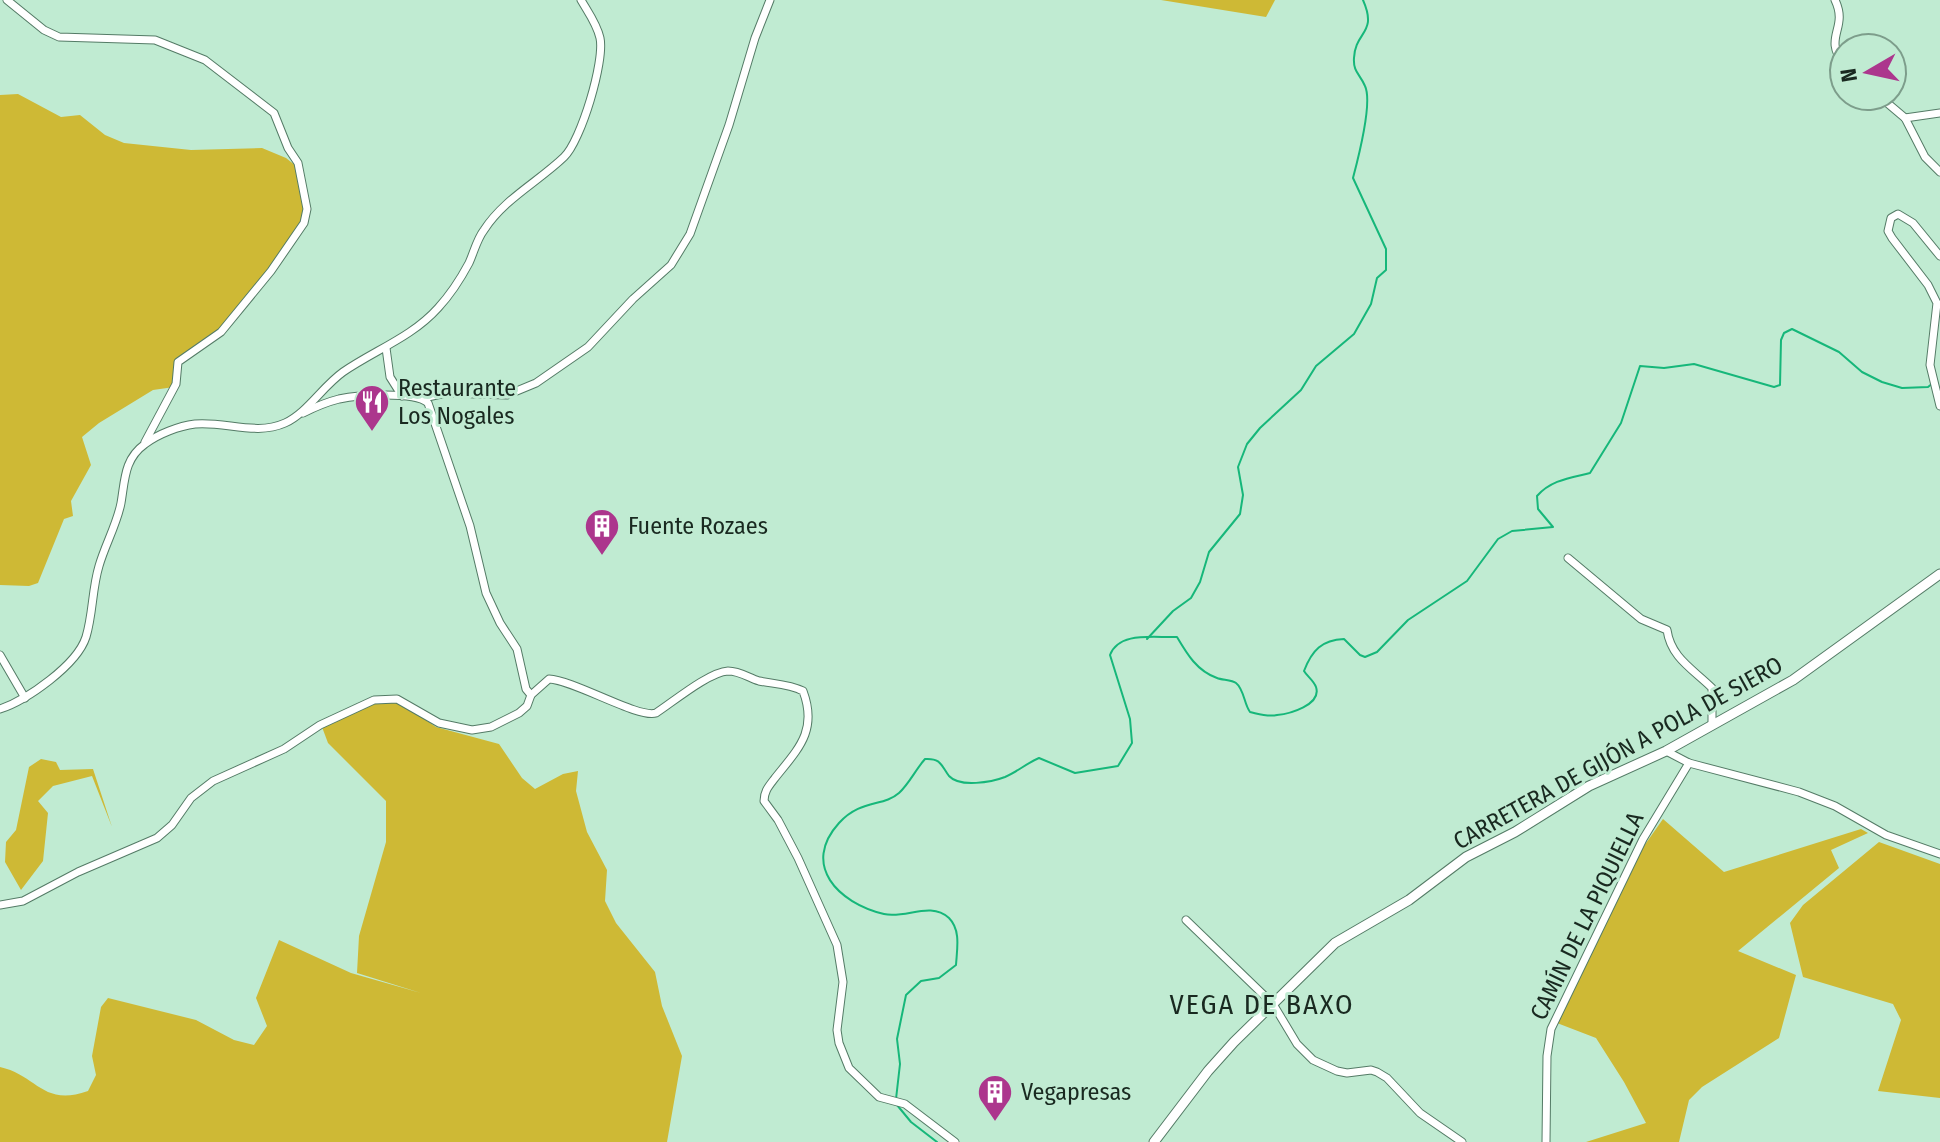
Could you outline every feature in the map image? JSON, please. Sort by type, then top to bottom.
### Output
[{"type":"street","points":[[0,709],[25,698],[75,655],[85,641],[93,587],[103,549],[120,507],[126,467],[144,444],[176,384],[178,362],[221,332],[271,271],[304,223],[307,209],[301,170],[274,113],[205,60],[155,40],[59,37],[44,30],[7,0]]},
{"type":"street","points":[[301,414],[315,396],[344,372],[424,322],[439,307],[468,264],[483,230],[527,185],[567,155],[577,136],[600,66],[601,40],[581,0]]},
{"type":"street","points":[[144,444],[196,424],[268,428],[344,398],[423,398],[446,393],[507,395],[536,383],[588,347],[633,299],[671,265],[690,234],[770,0]]},
{"type":"street","points":[[1835,0],[1840,15],[1837,32]]},
{"type":"street","points":[[1898,112],[1905,118],[1925,157],[1940,172]]},
{"type":"street","points":[[1905,118],[1940,113]]},
{"type":"street","points":[[1940,256],[1913,223],[1898,214],[1891,218],[1888,231],[1928,285],[1937,303],[1930,365],[1940,406]]},
{"type":"street","points":[[386,348],[390,377],[402,396]]},
{"type":"street","points":[[423,398],[431,409],[470,526],[486,593],[517,649],[526,689],[531,695]]},
{"type":"street","points":[[1568,558],[1641,619],[1667,630],[1677,656],[1712,688],[1712,725]]},
{"type":"street","name":"CARRETERA DE GIJÓN A POLA DE SIERO","points":[[1154,1142],[1208,1071],[1335,943],[1409,900],[1466,857],[1515,832],[1589,786],[1666,751],[1793,680],[1940,574]]},
{"type":"street","points":[[0,655],[25,698]]},
{"type":"street","points":[[0,905],[23,901],[78,872],[157,838],[172,825],[191,798],[213,781],[284,749],[320,725],[374,700],[397,699],[439,723],[472,730],[491,727],[519,713],[544,680],[553,678],[646,715],[656,713],[714,675],[730,671],[803,691],[807,708],[806,735],[767,788],[764,801],[798,858],[837,945],[843,982],[837,1030],[842,1053],[856,1077],[879,1097],[902,1104],[955,1142]]},
{"type":"street","points":[[1666,751],[1689,763],[1799,792],[1835,806],[1886,835],[1940,854]]},
{"type":"street","name":"CAMÍN DE LA PIQUIELLA","points":[[1546,1142],[1547,1056],[1551,1029],[1643,839],[1689,763]]},
{"type":"street","points":[[1186,920],[1273,1004],[1297,1044],[1313,1060],[1347,1073],[1377,1072],[1387,1078],[1420,1113],[1462,1142]]},
{"type":"shaded area","points":[[1161,0],[1275,0],[1266,17]]},
{"type":"shaded area","points":[[18,94],[61,117],[80,115],[105,135],[124,143],[191,150],[262,148],[286,158],[301,170],[307,209],[304,223],[221,332],[178,362],[174,361],[174,387],[153,390],[82,437],[91,465],[71,501],[73,516],[64,519],[38,583],[29,586],[0,585],[0,95]]},
{"type":"shaded area","points":[[390,700],[407,707],[436,727],[499,744],[522,778],[535,789],[563,774],[578,771],[576,791],[587,832],[607,870],[605,901],[616,923],[655,972],[662,1006],[682,1056],[667,1142],[0,1142],[0,1067],[23,1076],[50,1093],[73,1095],[88,1091],[96,1075],[92,1056],[101,1007],[108,998],[196,1020],[234,1040],[254,1045],[267,1026],[256,998],[279,940],[351,973],[421,993],[357,973],[359,936],[386,842],[386,801],[328,743],[322,727]]},
{"type":"shaded area","points":[[41,759],[56,762],[60,770],[93,769],[112,827],[92,776],[53,786],[38,801],[48,813],[43,861],[21,890],[5,862],[6,842],[16,830],[29,767]]},
{"type":"shaded area","points":[[1663,819],[1724,872],[1861,829],[1868,833],[1831,850],[1839,868],[1738,951],[1796,975],[1779,1038],[1702,1087],[1689,1100],[1679,1142],[1586,1142],[1646,1123],[1596,1038],[1557,1023],[1644,846]]},
{"type":"shaded area","points":[[1879,842],[1940,864],[1940,1098],[1878,1091],[1901,1020],[1893,1004],[1803,977],[1790,923],[1803,905]]},
{"type":"waterway","points":[[1147,639],[1173,611],[1191,598],[1200,582],[1209,552],[1240,514],[1243,495],[1238,467],[1247,444],[1301,390],[1316,366],[1354,334],[1371,304],[1377,278],[1386,270],[1386,249],[1353,178],[1367,105],[1365,86],[1354,63],[1355,49],[1368,20],[1363,0]]},
{"type":"waterway","points":[[896,1099],[900,1064],[897,1039],[906,995],[921,981],[939,978],[956,965],[955,928],[942,913],[884,914],[852,901],[830,880],[824,867],[824,853],[828,839],[847,815],[899,793],[925,759],[938,761],[954,780],[968,783],[1005,777],[1039,758],[1075,773],[1118,766],[1132,743],[1130,719],[1110,655],[1121,642],[1138,637],[1177,637],[1189,656],[1204,671],[1239,686],[1250,712],[1273,716],[1309,704],[1317,693],[1304,671],[1319,648],[1330,641],[1344,639],[1365,657],[1377,652],[1408,620],[1467,581],[1498,539],[1512,531],[1553,527],[1538,509],[1537,496],[1555,483],[1590,473],[1621,423],[1640,366],[1664,368],[1694,364],[1774,387],[1780,385],[1781,340],[1784,333],[1792,329],[1839,352],[1862,372],[1882,382],[1902,388],[1928,387],[1933,383]]},
{"type":"waterway","points":[[897,1105],[911,1122],[937,1142]]},
{"type":"place","name":"Restaurante Los Nogales","points":[[372,433]]},
{"type":"place","name":"Fuente Rozaes","points":[[602,557]]},
{"type":"place","name":"Vegapresas","points":[[995,1123]]},
{"type":"district","name":"VEGA DE BAXO","points":[[1262,1004]]}]
